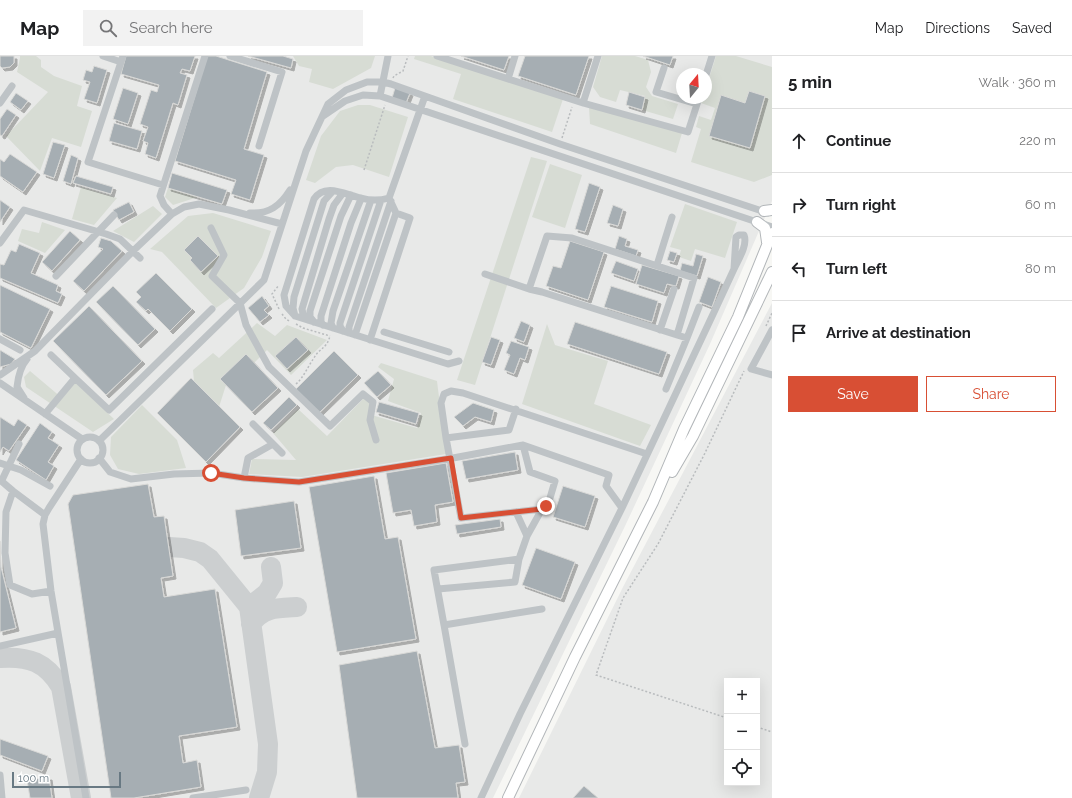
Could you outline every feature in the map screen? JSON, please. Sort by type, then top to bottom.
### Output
[{"type":"highway","points":[[757,222],[765,228],[767,245]]},
{"type":"highway","points":[[508,798],[575,657],[653,502],[684,429],[738,317],[772,233]]},
{"type":"highway","points":[[653,502],[693,436],[772,272]]},
{"type":"street","points":[[103,56],[122,59],[88,162],[163,186]]},
{"type":"street","points":[[172,214],[164,205],[160,196],[205,56]]},
{"type":"street","points":[[230,56],[282,72],[259,146]]},
{"type":"street","points":[[383,97],[383,82],[388,56]]},
{"type":"street","points":[[437,56],[583,103],[688,132],[697,104]]},
{"type":"street","points":[[508,79],[515,56]]},
{"type":"street","points":[[583,103],[598,56]]},
{"type":"street","points":[[708,68],[712,56]]},
{"type":"street","points":[[664,68],[656,92],[676,96]]},
{"type":"street","points":[[99,441],[264,280],[306,151],[320,119],[328,104],[346,90],[367,82],[383,82],[392,84],[560,144],[769,212]]},
{"type":"street","points":[[0,103],[12,86]]},
{"type":"street","points":[[320,119],[345,101],[363,95],[383,97],[772,227]]},
{"type":"street","points":[[349,333],[390,200],[425,96]]},
{"type":"street","points":[[238,212],[254,213],[275,208],[286,197],[296,180]]},
{"type":"street","points":[[390,200],[371,200],[333,190],[323,191],[318,194],[314,199],[284,295],[286,306],[295,316],[370,340],[448,364],[459,361]]},
{"type":"street","points":[[311,321],[303,314],[302,309],[328,219],[334,205],[343,193]]},
{"type":"street","points":[[311,321],[310,311],[341,216],[351,195]]},
{"type":"street","points":[[323,325],[321,316],[361,198]]},
{"type":"street","points":[[333,328],[331,323],[333,311],[371,200]]},
{"type":"street","points":[[349,333],[340,326],[340,323],[381,200]]},
{"type":"street","points":[[370,340],[410,218],[396,213],[390,200]]},
{"type":"street","points":[[29,403],[17,387],[18,379],[24,363],[132,251],[172,214],[184,207],[199,204],[238,212],[282,224]]},
{"type":"street","points":[[0,243],[24,210],[120,239],[140,258]]},
{"type":"street","points":[[349,333],[396,213]]},
{"type":"street","points":[[56,276],[114,215]]},
{"type":"street","points":[[656,265],[672,217]]},
{"type":"street","points":[[211,228],[224,255],[212,276],[240,303],[246,325],[269,367],[330,426],[363,394],[373,402],[370,420],[376,440]]},
{"type":"street","points":[[529,289],[547,236],[572,238],[694,278],[676,335]]},
{"type":"street","points":[[481,798],[520,714],[622,508],[734,269]]},
{"type":"street","points":[[485,274],[687,338]]},
{"type":"street","points":[[660,330],[674,289]]},
{"type":"street","points":[[666,389],[699,307]]},
{"type":"street","points":[[51,355],[109,410],[212,309]]},
{"type":"street","points":[[769,328],[751,369],[772,375]]},
{"type":"street","points":[[384,332],[449,352]]},
{"type":"street","points":[[0,339],[20,350]]},
{"type":"street","points":[[0,375],[33,353]]},
{"type":"street","points":[[45,414],[75,378]]},
{"type":"street","points":[[0,383],[82,439],[91,437],[99,441],[103,449],[99,458],[90,462],[81,459],[77,449],[82,439]]},
{"type":"street","points":[[542,509],[461,518],[441,402],[444,394],[451,391],[463,393],[516,409],[647,454]]},
{"type":"street","points":[[446,438],[509,430],[516,409]]},
{"type":"street","points":[[253,424],[282,453]]},
{"type":"street","points":[[19,444],[1,480],[45,515]]},
{"type":"street","points":[[244,478],[248,458],[273,444]]},
{"type":"street","points":[[99,458],[110,472],[131,479],[174,474],[211,473],[244,478],[299,482],[523,445],[609,475],[606,486],[622,508]]},
{"type":"street","points":[[438,589],[515,582],[519,559],[528,536],[542,509],[546,506],[550,498],[555,481],[530,472],[523,445]]},
{"type":"street","points":[[81,459],[45,515],[44,536],[51,591],[86,798]]},
{"type":"street","points":[[0,463],[21,470],[50,486]]},
{"type":"street","points":[[13,491],[6,512],[5,553],[10,585],[32,594],[51,591]]},
{"type":"street","points":[[516,512],[528,536]]},
{"type":"street","points":[[464,744],[434,570],[519,559]]},
{"type":"street","points":[[444,624],[542,609]]},
{"type":"street","points":[[0,646],[58,633]]},
{"type":"street","points":[[0,774],[2,798]]},
{"type":"street","points":[[193,798],[246,790]]},
{"type":"path","points":[[392,84],[394,76],[403,71],[408,56]]},
{"type":"path","points":[[364,170],[383,97]]},
{"type":"path","points":[[560,144],[574,100]]},
{"type":"path","points":[[769,328],[772,313]]},
{"type":"path","points":[[291,389],[301,380],[314,356],[328,344],[333,328]]},
{"type":"path","points":[[724,717],[596,675],[623,598],[658,544],[746,367]]},
{"type":"path","points":[[760,728],[772,732]]},
{"type":"shaded area","points":[[0,56],[772,56],[772,201],[710,344],[626,524],[493,798],[0,798]]},
{"type":"shaded area","points":[[20,56],[36,56],[41,60],[41,67],[54,76],[82,86],[77,106],[92,111],[81,147],[52,138],[40,171],[6,136],[48,92],[17,72]]},
{"type":"shaded area","points":[[293,56],[375,56],[371,68],[333,89],[309,82],[312,69],[299,66]]},
{"type":"shaded area","points":[[415,56],[431,56],[563,99],[552,132],[453,99],[461,74],[414,59]]},
{"type":"shaded area","points":[[602,56],[635,56],[648,60],[651,72],[646,87],[652,96],[678,104],[673,119],[642,110],[645,96],[620,90],[616,102],[600,97],[593,87]]},
{"type":"shaded area","points":[[716,56],[736,56],[772,67],[772,175],[754,182],[691,162],[701,129],[696,127],[699,116],[711,120],[715,108],[704,104],[712,104],[712,69]]},
{"type":"shaded area","points":[[358,105],[370,105],[408,117],[389,177],[353,165],[336,167],[315,183],[306,180],[321,136],[340,111]]},
{"type":"shaded area","points":[[589,107],[682,133],[676,153],[590,124]]},
{"type":"shaded area","points":[[531,157],[547,161],[475,385],[457,380]]},
{"type":"shaded area","points":[[550,164],[582,175],[565,228],[532,217]]},
{"type":"shaded area","points":[[81,187],[117,198],[94,225],[72,219]]},
{"type":"shaded area","points":[[168,188],[198,197],[173,205],[165,197]]},
{"type":"shaded area","points":[[685,204],[737,222],[725,258],[695,249],[691,261],[679,257],[681,250],[670,247]]},
{"type":"shaded area","points":[[153,206],[162,214],[134,242],[113,231]]},
{"type":"shaded area","points":[[213,213],[271,231],[262,257],[244,288],[216,308],[162,252],[150,249],[188,216]]},
{"type":"shaded area","points":[[42,222],[65,230],[45,253],[18,241],[22,229],[39,233]]},
{"type":"shaded area","points":[[772,303],[772,798],[519,798],[623,587]]},
{"type":"shaded area","points":[[257,323],[275,336],[287,325],[327,340],[291,375],[267,350],[254,363],[246,354],[220,379],[226,385],[219,407],[194,381],[193,370],[213,353],[219,358]]},
{"type":"shaded area","points":[[547,324],[555,345],[608,361],[594,404],[651,425],[640,446],[522,404]]},
{"type":"shaded area","points":[[381,363],[437,381],[446,454],[302,477],[249,474],[252,459],[296,460],[273,433],[298,409],[327,436],[365,397],[370,402],[368,414],[417,428],[421,413],[388,401],[394,379],[378,367]]},
{"type":"shaded area","points":[[30,371],[62,398],[75,382],[114,419],[93,432],[26,387],[24,377]]},
{"type":"shaded area","points":[[142,405],[177,440],[186,468],[139,474],[118,469],[110,455],[111,437]]},
{"type":"building","points":[[0,56],[14,56],[14,63],[10,67],[2,68],[0,66]]},
{"type":"building","points":[[126,56],[195,56],[190,71],[182,69],[180,73],[187,75],[178,105],[173,103],[156,158],[145,154],[148,143],[143,141],[148,127],[140,124],[151,90],[157,92],[159,85],[121,74]]},
{"type":"building","points":[[207,56],[216,56],[267,72],[244,149],[264,155],[250,200],[231,194],[236,180],[175,161]]},
{"type":"building","points":[[248,56],[283,56],[293,59],[291,68]]},
{"type":"building","points":[[461,56],[509,56],[504,70]]},
{"type":"building","points":[[525,56],[589,56],[576,95],[518,76]]},
{"type":"building","points":[[643,56],[673,56],[670,65]]},
{"type":"building","points":[[94,66],[107,70],[97,103],[84,99],[90,82],[83,80],[86,70],[92,72]]},
{"type":"building","points":[[123,88],[138,93],[128,124],[113,119]]},
{"type":"building","points":[[395,88],[410,93],[406,103],[392,98]]},
{"type":"building","points":[[749,91],[765,96],[750,148],[709,136],[721,95],[745,103]]},
{"type":"building","points":[[629,92],[645,97],[642,110],[626,105]]},
{"type":"building","points":[[16,93],[28,101],[21,110],[10,102]]},
{"type":"building","points":[[7,109],[16,115],[2,136],[0,135],[0,119]]},
{"type":"building","points":[[114,123],[142,131],[137,149],[109,141]]},
{"type":"building","points":[[53,142],[65,145],[54,178],[43,174]]},
{"type":"building","points":[[10,154],[37,172],[23,192],[0,176],[0,159],[4,162]]},
{"type":"building","points":[[71,155],[78,158],[71,184],[63,181]]},
{"type":"building","points":[[172,173],[227,190],[222,204],[168,188]]},
{"type":"building","points":[[76,176],[113,187],[111,194],[73,183]]},
{"type":"building","points":[[589,183],[600,187],[585,232],[575,229]]},
{"type":"building","points":[[0,200],[10,207],[0,222]]},
{"type":"building","points":[[129,202],[134,212],[119,220],[113,210]]},
{"type":"building","points":[[613,205],[623,209],[618,226],[607,223]]},
{"type":"building","points":[[70,231],[80,240],[52,271],[42,262]]},
{"type":"building","points":[[198,236],[218,256],[201,272],[190,260],[192,258],[184,250]]},
{"type":"building","points":[[619,236],[627,239],[625,246],[638,250],[636,256],[615,249]]},
{"type":"building","points":[[101,238],[111,241],[122,251],[84,291],[73,281],[103,249],[98,247]]},
{"type":"building","points":[[570,241],[604,252],[588,300],[546,286],[553,266],[561,268]]},
{"type":"building","points":[[19,244],[40,253],[31,273],[58,285],[56,291],[62,294],[58,303],[0,278],[0,264],[4,265],[11,250],[16,252]]},
{"type":"building","points":[[670,251],[677,253],[674,262],[667,260]]},
{"type":"building","points":[[696,254],[703,256],[697,276],[680,271],[682,263],[693,266]]},
{"type":"building","points":[[616,261],[638,269],[634,281],[611,273]]},
{"type":"building","points":[[642,265],[679,276],[676,286],[667,284],[664,293],[636,284]]},
{"type":"building","points":[[156,273],[192,309],[170,331],[148,309],[146,311],[136,302],[141,297],[136,292]]},
{"type":"building","points":[[708,277],[721,282],[712,307],[699,302]]},
{"type":"building","points":[[0,285],[50,309],[31,348],[0,332]]},
{"type":"building","points":[[113,286],[155,329],[138,345],[96,302]]},
{"type":"building","points":[[611,286],[658,301],[652,322],[604,307]]},
{"type":"building","points":[[262,296],[269,306],[264,310],[269,315],[260,322],[248,308]]},
{"type":"building","points":[[89,306],[142,361],[106,395],[53,341]]},
{"type":"building","points":[[521,321],[530,325],[524,342],[514,338]]},
{"type":"building","points":[[575,322],[667,352],[659,374],[567,344]]},
{"type":"building","points":[[296,337],[308,350],[287,369],[275,356]]},
{"type":"building","points":[[491,337],[500,340],[491,365],[482,362]]},
{"type":"building","points":[[511,341],[529,347],[525,360],[520,358],[514,374],[504,370],[510,355],[506,353]]},
{"type":"building","points":[[0,350],[15,359],[11,364],[0,367]]},
{"type":"building","points":[[334,351],[358,375],[319,413],[296,389]]},
{"type":"building","points":[[246,354],[278,388],[252,412],[220,379]]},
{"type":"building","points":[[378,371],[391,385],[377,397],[364,383]]},
{"type":"building","points":[[191,378],[240,427],[206,462],[157,413]]},
{"type":"building","points":[[289,397],[297,405],[271,430],[263,423]]},
{"type":"building","points":[[379,402],[419,413],[416,424],[376,412]]},
{"type":"building","points":[[473,403],[494,410],[491,422],[475,417],[463,426],[454,417]]},
{"type":"building","points":[[0,417],[14,426],[18,419],[27,425],[9,451],[3,447],[0,452]]},
{"type":"building","points":[[40,423],[52,432],[48,438],[59,445],[48,462],[54,466],[46,480],[16,460]]},
{"type":"building","points":[[515,452],[518,470],[466,479],[462,461]]},
{"type":"building","points":[[446,463],[453,502],[435,505],[437,522],[414,526],[411,510],[393,513],[386,473]]},
{"type":"building","points":[[374,476],[385,539],[398,537],[416,639],[337,652],[309,487]]},
{"type":"building","points":[[148,484],[154,517],[164,516],[173,576],[161,578],[164,597],[215,589],[237,727],[179,736],[183,763],[197,760],[201,787],[134,798],[111,798],[68,504],[73,495]]},
{"type":"building","points":[[563,486],[595,496],[585,527],[553,517]]},
{"type":"building","points":[[294,501],[301,548],[241,556],[235,510]]},
{"type":"building","points":[[500,519],[501,527],[457,534],[455,525]]},
{"type":"building","points":[[0,541],[1,567],[16,628],[0,632]]},
{"type":"building","points":[[536,548],[575,562],[561,599],[522,585]]},
{"type":"building","points":[[417,651],[435,748],[459,745],[465,782],[456,783],[458,798],[357,798],[339,665]]},
{"type":"building","points":[[0,739],[48,756],[42,771],[0,755]]},
{"type":"building","points":[[49,777],[52,798],[30,798],[27,780]]},
{"type":"building","points":[[584,786],[598,798],[573,798]]},
{"type":"taxiway","points":[[169,547],[184,548],[200,552],[210,559],[249,607],[268,744],[267,772],[259,798]]},
{"type":"taxiway","points":[[249,607],[267,593],[273,583],[271,567]]},
{"type":"taxiway","points":[[251,624],[256,618],[266,611],[277,608],[297,607]]},
{"type":"taxiway","points":[[0,658],[20,658],[36,662],[43,666],[55,678],[61,687],[81,798]]},
{"type":"route","points":[[211,473],[244,478],[299,482],[451,458],[461,518],[542,509],[546,506]]}]
